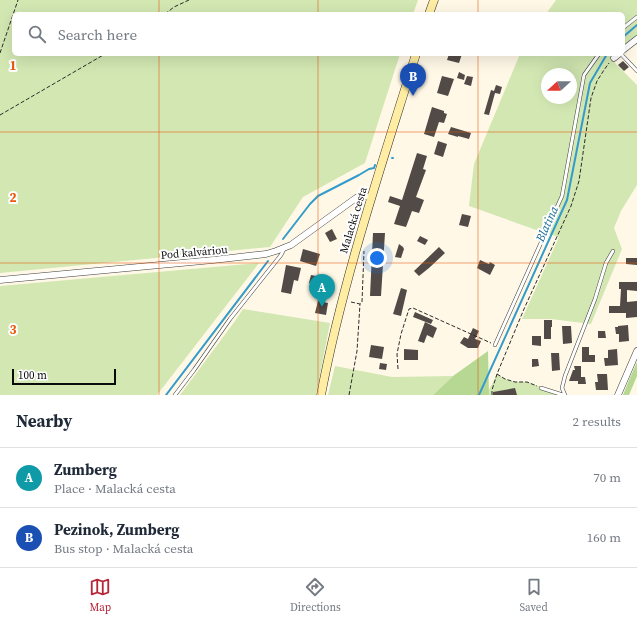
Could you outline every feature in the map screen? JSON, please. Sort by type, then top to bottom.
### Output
[{"type":"main road","points":[[430,12],[434,0]]},
{"type":"main road","name":"Malacká cesta","points":[[321,395],[342,300],[358,242],[415,56]]},
{"type":"street","points":[[625,48],[637,39]]},
{"type":"street","name":"Pod kalváriou","points":[[0,280],[266,254],[284,249],[291,245],[356,198],[364,196],[372,197]]},
{"type":"street","points":[[618,395],[637,351]]},
{"type":"lane","points":[[625,26],[637,17]]},
{"type":"lane","points":[[495,345],[562,196],[584,75],[598,56]]},
{"type":"lane","points":[[619,56],[637,71]]},
{"type":"lane","points":[[175,395],[230,319],[281,255],[284,249]]},
{"type":"lane","points":[[564,395],[562,388],[565,376],[595,299],[606,263],[613,252]]},
{"type":"lane","points":[[542,388],[564,395]]},
{"type":"path","points":[[14,12],[18,0]]},
{"type":"path","points":[[168,12],[174,7],[189,0]]},
{"type":"path","points":[[0,53],[12,18]]},
{"type":"path","points":[[0,115],[103,56]]},
{"type":"path","points":[[349,395],[357,351],[360,304],[362,302],[364,249],[363,245],[358,242]]},
{"type":"path","points":[[342,300],[360,304]]},
{"type":"path","points":[[398,369],[396,354],[409,310],[413,308],[495,345]]},
{"type":"path","points":[[497,374],[505,379],[515,382],[526,382],[542,388]]},
{"type":"green space","points":[[0,0],[418,0],[414,12],[12,12],[12,56],[399,56],[365,163],[303,197],[270,247],[0,273]]},
{"type":"green space","points":[[556,0],[637,0],[637,40],[625,49],[625,12],[547,12]]},
{"type":"green space","points":[[519,56],[616,56],[614,58],[615,63],[637,85],[637,185],[621,211],[614,228],[622,249],[591,324],[551,319],[522,319],[559,237],[469,206],[474,164]]},
{"type":"green space","points":[[259,263],[157,395],[0,395],[0,286]]},
{"type":"green space","points":[[243,309],[330,323],[316,395],[180,395]]},
{"type":"green space","points":[[488,351],[489,395],[433,395],[453,376]]},
{"type":"green space","points":[[637,362],[637,376],[629,395],[623,395],[629,380]]},
{"type":"green space","points":[[335,366],[392,377],[453,376],[433,395],[328,395]]},
{"type":"green space","points":[[497,374],[505,379],[515,382],[527,382],[563,395],[489,395],[489,390]]},
{"type":"building","points":[[448,56],[461,56],[459,63],[447,60]]},
{"type":"building","points":[[623,61],[629,67],[624,71],[618,65]]},
{"type":"building","points":[[459,72],[465,75],[464,80],[457,78]]},
{"type":"building","points":[[442,76],[454,79],[448,96],[437,93]]},
{"type":"building","points":[[467,76],[473,77],[471,86],[464,84]]},
{"type":"building","points":[[496,85],[502,87],[500,94],[495,93],[489,115],[484,114],[491,90],[494,91]]},
{"type":"building","points":[[432,107],[444,111],[444,113],[447,114],[444,123],[439,122],[434,137],[424,134]]},
{"type":"building","points":[[451,127],[471,133],[469,139],[448,134]]},
{"type":"building","points":[[438,141],[447,144],[443,157],[434,154]]},
{"type":"building","points":[[417,153],[427,156],[423,169],[426,170],[416,197],[424,200],[419,213],[412,211],[406,227],[394,224],[400,206],[388,202],[390,196],[402,200]]},
{"type":"building","points":[[462,214],[471,216],[468,227],[459,225]]},
{"type":"building","points":[[332,229],[337,239],[330,242],[325,233]]},
{"type":"building","points":[[373,233],[385,233],[381,296],[370,296]]},
{"type":"building","points":[[420,236],[428,240],[425,245],[417,241]]},
{"type":"building","points":[[399,244],[404,249],[401,258],[395,257]]},
{"type":"building","points":[[439,247],[445,253],[419,276],[414,271]]},
{"type":"building","points":[[303,249],[320,254],[316,266],[300,261]]},
{"type":"building","points":[[626,258],[637,258],[637,265],[626,264]]},
{"type":"building","points":[[480,260],[489,264],[490,262],[495,265],[490,275],[477,268]]},
{"type":"building","points":[[286,265],[301,268],[298,281],[294,280],[291,294],[281,292]]},
{"type":"building","points":[[311,275],[316,276],[315,284],[309,283]]},
{"type":"building","points":[[619,282],[637,282],[637,291],[627,290],[627,302],[637,301],[637,317],[626,318],[626,313],[609,313],[609,306],[620,306],[621,289],[619,289]]},
{"type":"building","points":[[401,288],[407,290],[401,316],[393,314]]},
{"type":"building","points":[[318,301],[328,303],[326,315],[315,313]]},
{"type":"building","points":[[415,312],[433,320],[431,324],[413,317]]},
{"type":"building","points":[[544,320],[552,320],[551,339],[544,339]]},
{"type":"building","points":[[425,322],[437,328],[433,338],[427,335],[424,343],[418,341]]},
{"type":"building","points":[[628,325],[629,341],[619,342],[619,334],[616,334],[615,327]]},
{"type":"building","points":[[562,326],[571,326],[572,343],[563,344]]},
{"type":"building","points":[[473,328],[479,331],[475,339],[481,341],[478,348],[468,348],[460,343],[464,337],[468,339]]},
{"type":"building","points":[[598,331],[605,331],[606,338],[598,338]]},
{"type":"building","points":[[532,336],[541,336],[541,346],[532,345]]},
{"type":"building","points":[[371,345],[384,347],[382,359],[369,357]]},
{"type":"building","points":[[582,347],[589,347],[589,355],[595,355],[595,362],[582,362]]},
{"type":"building","points":[[404,349],[418,350],[418,360],[404,360]]},
{"type":"building","points":[[617,349],[618,365],[605,366],[604,358],[608,358],[608,350]]},
{"type":"building","points":[[551,353],[559,353],[560,370],[552,371]]},
{"type":"building","points":[[532,359],[538,359],[539,366],[532,367]]},
{"type":"building","points":[[380,363],[387,364],[386,370],[379,369]]},
{"type":"building","points":[[574,366],[581,366],[581,377],[585,377],[586,384],[578,384],[578,381],[569,381],[573,370],[575,370]]},
{"type":"building","points":[[597,374],[607,374],[608,390],[596,390],[595,382],[598,382]]},
{"type":"building","points":[[515,388],[517,395],[493,395],[493,392]]},
{"type":"waterway","name":"Blatina","points":[[625,35],[637,25]]},
{"type":"waterway","name":"Blatina","points":[[479,395],[567,200],[590,83],[606,56]]},
{"type":"waterway","points":[[283,239],[318,196],[369,169],[374,168],[375,165]]},
{"type":"waterway","points":[[166,395],[268,261]]},
{"type":"place","name":"Pezinok, Zumberg","points":[[413,96]]},
{"type":"place","name":"Zumberg","points":[[322,307]]}]
